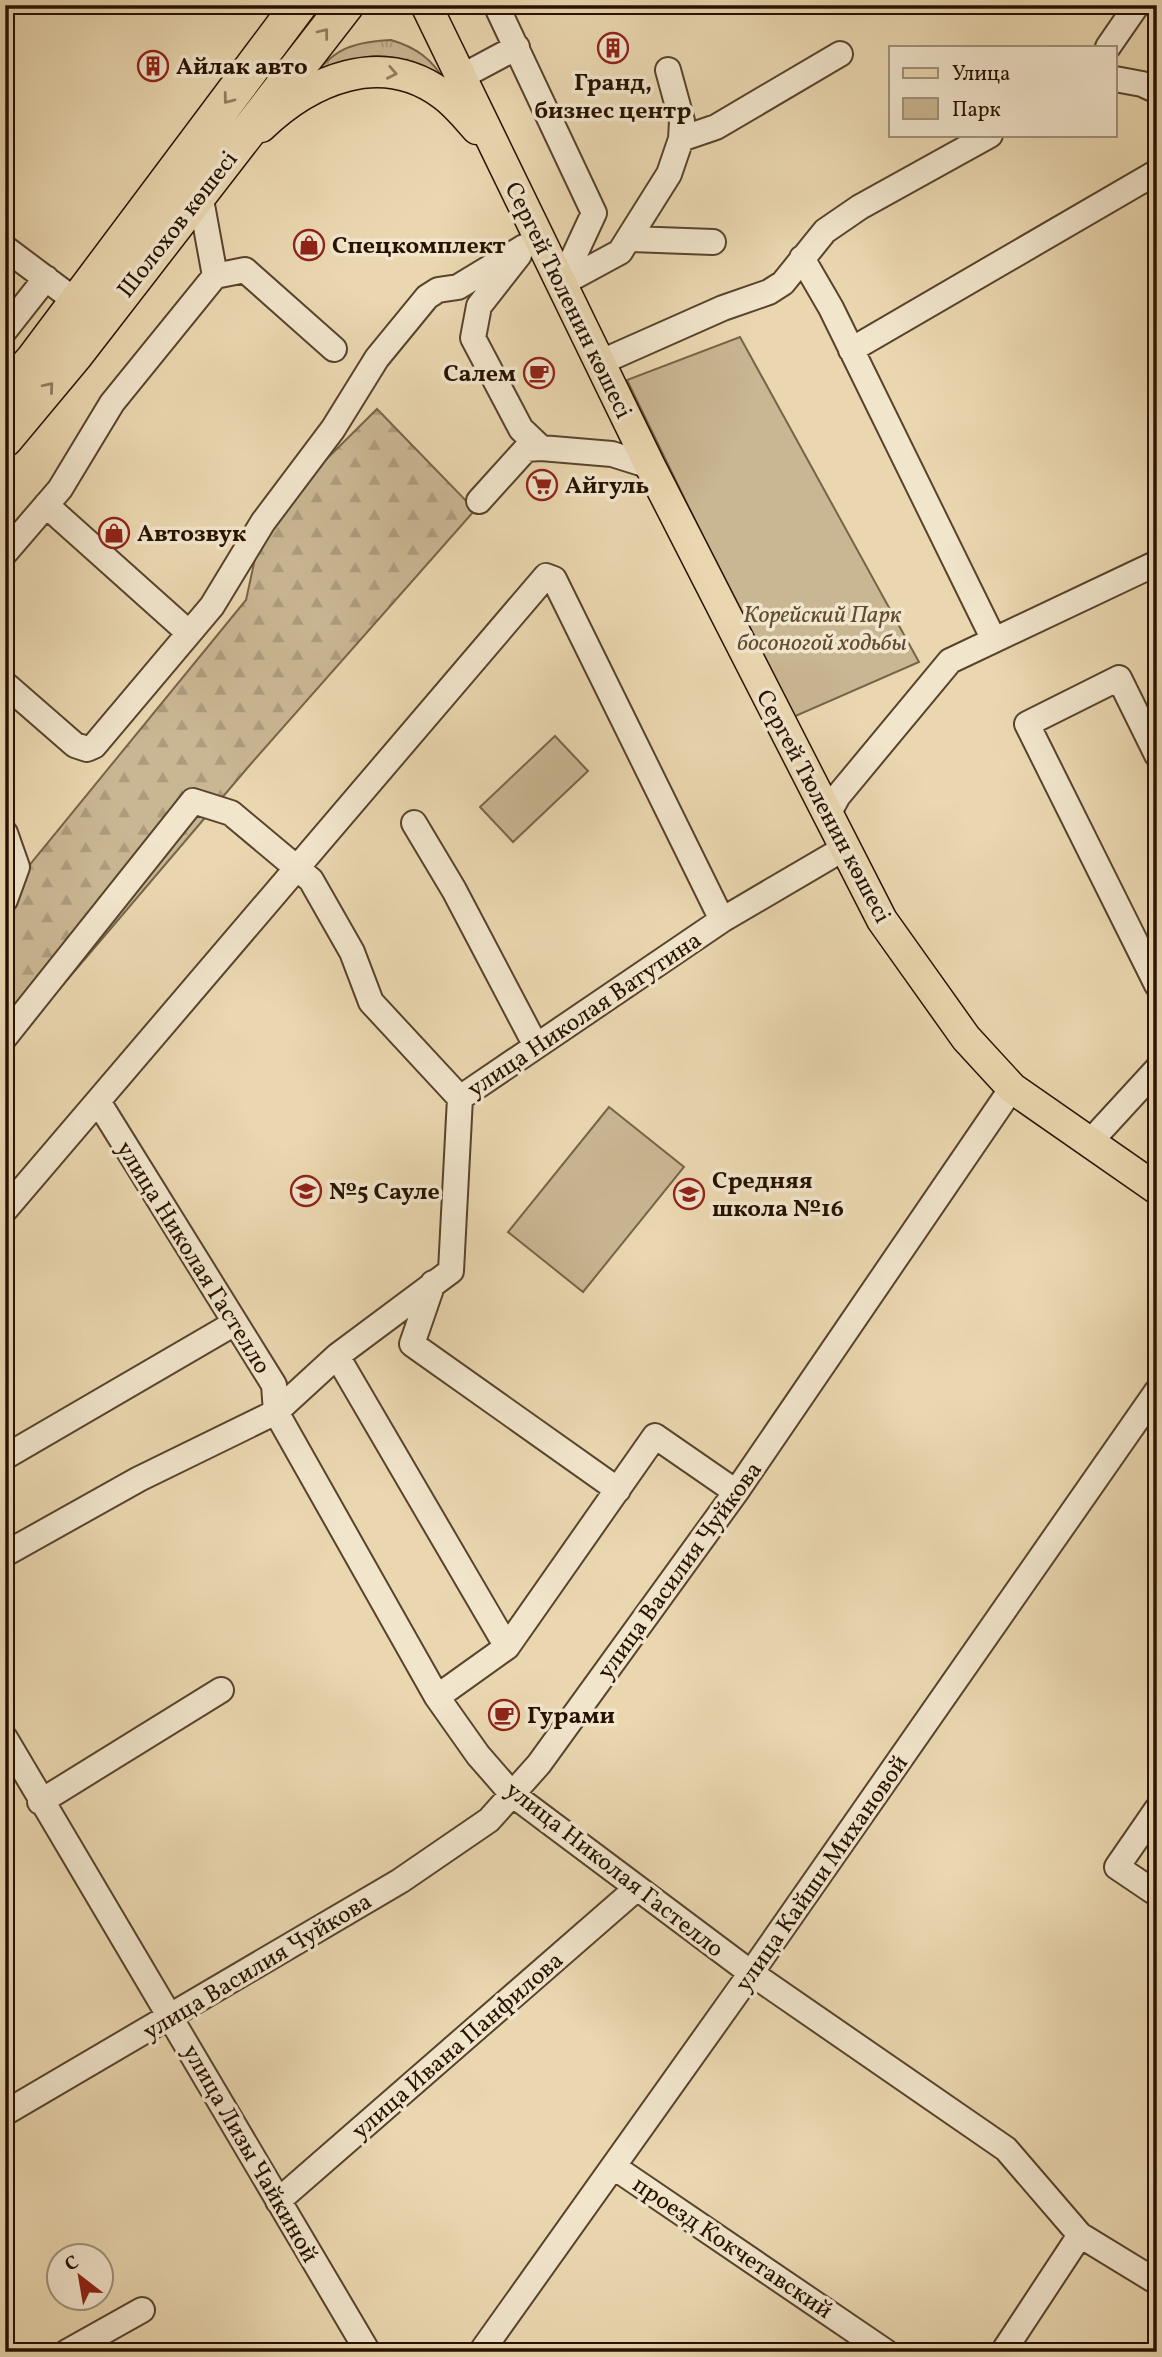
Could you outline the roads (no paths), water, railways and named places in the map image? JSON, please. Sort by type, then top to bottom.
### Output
[{"type":"highway","name":"Шолохов көшесі","points":[[5,392],[77,302],[299,5]]},
{"type":"highway","name":"Шолохов көшесі","points":[[5,439],[346,5]]},
{"type":"main road","name":"Сергей Тюленин көшесі","points":[[426,5],[496,150],[531,243],[561,284],[843,849],[882,920],[924,983],[966,1038],[1012,1088],[1157,1189]]},
{"type":"main road","points":[[230,156],[266,122],[322,84],[351,72],[378,70],[405,75],[442,94],[496,150]]},
{"type":"street","points":[[496,5],[594,213],[561,284]]},
{"type":"street","points":[[1109,46],[1137,5]]},
{"type":"street","points":[[461,77],[517,47]]},
{"type":"street","points":[[681,139],[716,127],[840,54]]},
{"type":"street","points":[[561,284],[620,252],[631,239],[669,174],[681,139],[682,121],[668,70]]},
{"type":"street","points":[[1116,79],[1142,85],[1157,92]]},
{"type":"street","points":[[599,363],[723,307],[769,292],[783,283],[825,231],[860,206],[987,136]]},
{"type":"street","points":[[851,350],[1157,172]]},
{"type":"street","points":[[200,194],[215,276]]},
{"type":"street","points":[[631,239],[713,242]]},
{"type":"street","points":[[531,243],[479,306],[473,338],[521,429],[541,448]]},
{"type":"street","points":[[5,684],[75,745],[87,749],[101,740],[212,606],[262,522],[333,429],[377,358],[427,297],[438,290],[458,287],[531,243]]},
{"type":"street","points":[[5,248],[77,302]]},
{"type":"street","points":[[802,258],[851,350],[994,640]]},
{"type":"street","points":[[5,553],[60,489],[112,403],[215,276],[245,270],[334,349]]},
{"type":"street","points":[[5,330],[46,278]]},
{"type":"street","points":[[479,501],[526,449],[612,454],[650,466]]},
{"type":"street","points":[[46,505],[189,633]]},
{"type":"street","points":[[827,816],[838,796],[950,661],[1157,564]]},
{"type":"street","points":[[5,1210],[99,1103],[295,866],[546,576],[554,579],[722,920]]},
{"type":"street","points":[[1157,755],[1119,678],[1027,724],[1157,985]]},
{"type":"street","points":[[5,1037],[193,801],[231,813],[311,880],[352,952],[371,1002],[460,1098]]},
{"type":"street","points":[[414,823],[454,890],[536,1046]]},
{"type":"street","points":[[5,832],[17,867],[5,900]]},
{"type":"street","name":"улица Николая Ватутина","points":[[8,1547],[275,1412],[337,1356],[451,1271],[460,1098],[722,920],[843,849]]},
{"type":"street","points":[[1089,1143],[1157,1069]]},
{"type":"street","name":"улица Василия Чуйкова","points":[[5,2113],[171,2018],[400,1881],[489,1820],[539,1764],[736,1492],[1012,1088]]},
{"type":"street","name":"улица Николая Гастелло","points":[[99,1103],[274,1385],[275,1412],[437,1697],[478,1755],[512,1794],[751,1973],[1006,2149],[1080,2235],[1157,2283]]},
{"type":"street","points":[[433,1283],[412,1344],[618,1490]]},
{"type":"street","points":[[5,1457],[235,1323]]},
{"type":"street","points":[[337,1356],[507,1647]]},
{"type":"street","name":"улица Кайши Михановой","points":[[481,2352],[751,1973],[1157,1391]]},
{"type":"street","points":[[437,1697],[507,1647],[655,1436],[736,1492]]},
{"type":"street","points":[[40,1802],[221,1690]]},
{"type":"street","name":"улица Лизы Чайкиной","points":[[5,1738],[40,1802],[368,2352]]},
{"type":"street","points":[[1157,1810],[1117,1867],[1157,1894]]},
{"type":"street","name":"улица Ивана Панфилова","points":[[278,2201],[636,1889]]},
{"type":"street","name":"проезд Кокчетавский","points":[[614,2167],[886,2352]]},
{"type":"street","points":[[1003,2352],[1080,2235]]},
{"type":"street","points":[[67,2352],[142,2310]]},
{"type":"place","name":"Гранд, бизнес центр","points":[[613,48]]},
{"type":"place","name":"Айлак авто","points":[[153,66]]},
{"type":"place","name":"Спецкомплект","points":[[309,245]]},
{"type":"place","name":"Салем","points":[[539,373]]},
{"type":"place","name":"Айгуль","points":[[542,485]]},
{"type":"place","name":"Автозвук","points":[[114,533]]},
{"type":"place","name":"№5 Сауле","points":[[306,1191]]},
{"type":"place","name":"Средняя школа №16","points":[[689,1194]]},
{"type":"place","name":"Гурами","points":[[504,1715]]},
{"type":"park label","name":"Корейский Парк босоногой ходьбы","points":[[822,628]]}]
